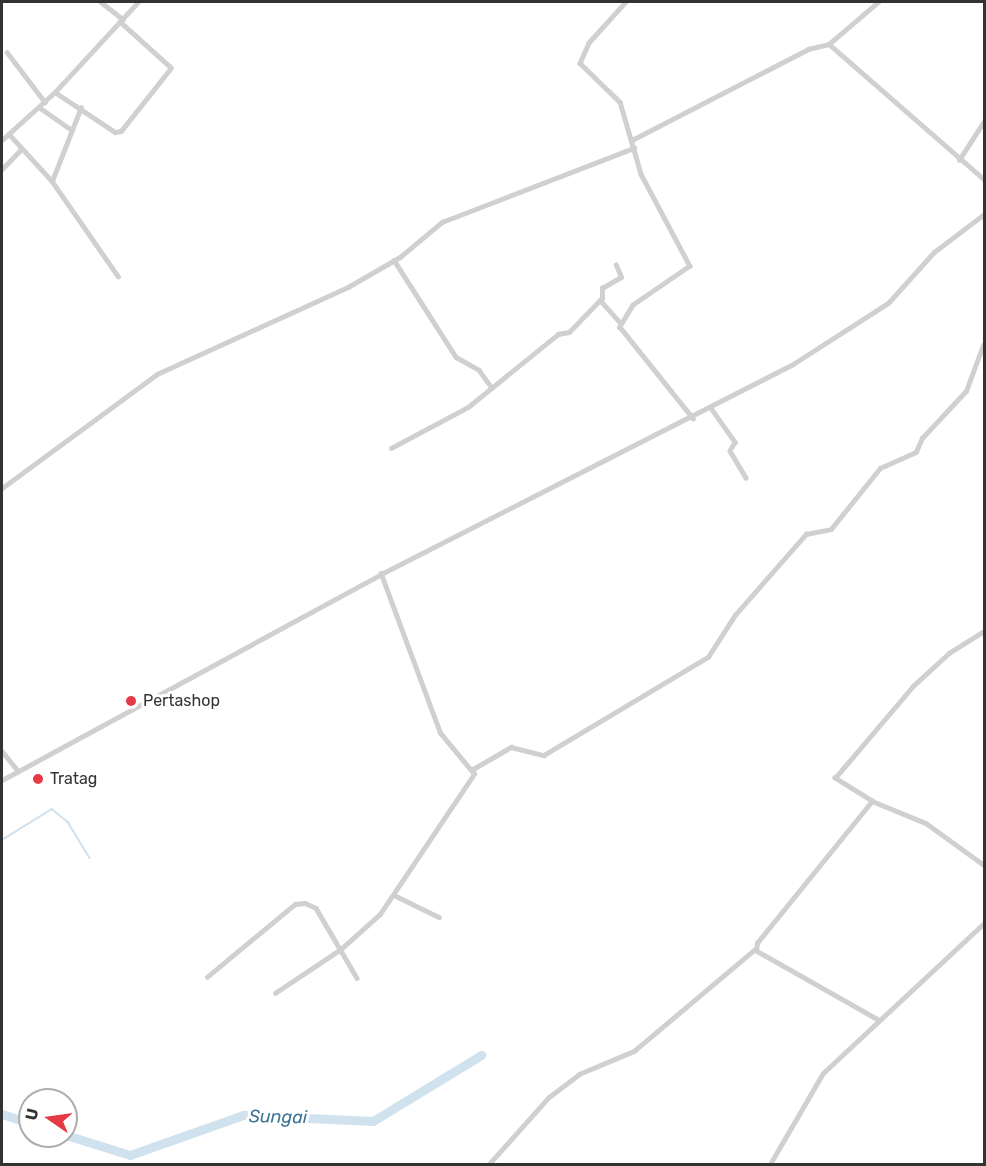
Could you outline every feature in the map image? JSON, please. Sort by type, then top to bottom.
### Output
[{"type":"street","points":[[55,92],[118,133],[170,73],[169,64],[101,2]]},
{"type":"street","points":[[2,140],[55,92],[138,2]]},
{"type":"street","points":[[620,322],[633,305],[690,266],[641,174],[632,140],[616,96],[580,61],[626,2]]},
{"type":"street","points":[[632,140],[803,51],[829,44],[878,2]]},
{"type":"street","points":[[829,44],[959,160],[984,179]]},
{"type":"street","points":[[7,52],[45,102]]},
{"type":"street","points":[[39,107],[69,128]]},
{"type":"street","points":[[52,182],[69,128],[81,107]]},
{"type":"street","points":[[959,160],[984,121]]},
{"type":"street","points":[[9,134],[52,182],[118,276]]},
{"type":"street","points":[[2,488],[157,374],[394,261],[442,222],[634,148]]},
{"type":"street","points":[[2,169],[21,149]]},
{"type":"street","points":[[2,780],[381,574],[711,408],[883,306],[934,252],[984,214]]},
{"type":"street","points":[[394,261],[456,357],[478,370],[492,388]]},
{"type":"street","points":[[616,266],[621,277],[602,288],[602,299],[693,418]]},
{"type":"street","points":[[391,448],[492,388],[558,334],[569,332],[602,299]]},
{"type":"street","points":[[275,993],[341,949],[394,895],[474,769],[511,747],[544,755],[708,657],[735,615],[810,530],[831,529],[880,468],[916,452],[922,438],[966,391],[984,345]]},
{"type":"street","points":[[711,408],[735,442],[730,451],[746,478]]},
{"type":"street","points":[[381,574],[440,733],[474,769]]},
{"type":"street","points":[[984,632],[949,653],[913,686],[835,778],[872,801],[926,823],[984,866]]},
{"type":"street","points":[[2,751],[18,771]]},
{"type":"street","points":[[489,1164],[549,1097],[579,1074],[640,1047],[755,949],[872,801]]},
{"type":"street","points":[[394,895],[439,917]]},
{"type":"street","points":[[207,977],[295,904],[316,908],[357,978]]},
{"type":"street","points":[[770,1164],[813,1084],[984,922]]},
{"type":"street","points":[[755,949],[878,1020]]},
{"type":"waterway","points":[[2,840],[52,809],[68,822],[90,858]]},
{"type":"waterway","name":"Sungai","points":[[78,1139],[130,1155],[243,1115],[373,1121],[481,1055]]},
{"type":"waterway","name":"Sungai","points":[[2,1114],[18,1119]]},
{"type":"place","name":"Pertashop","points":[[131,701]]},
{"type":"place","name":"Tratag","points":[[38,779]]}]
